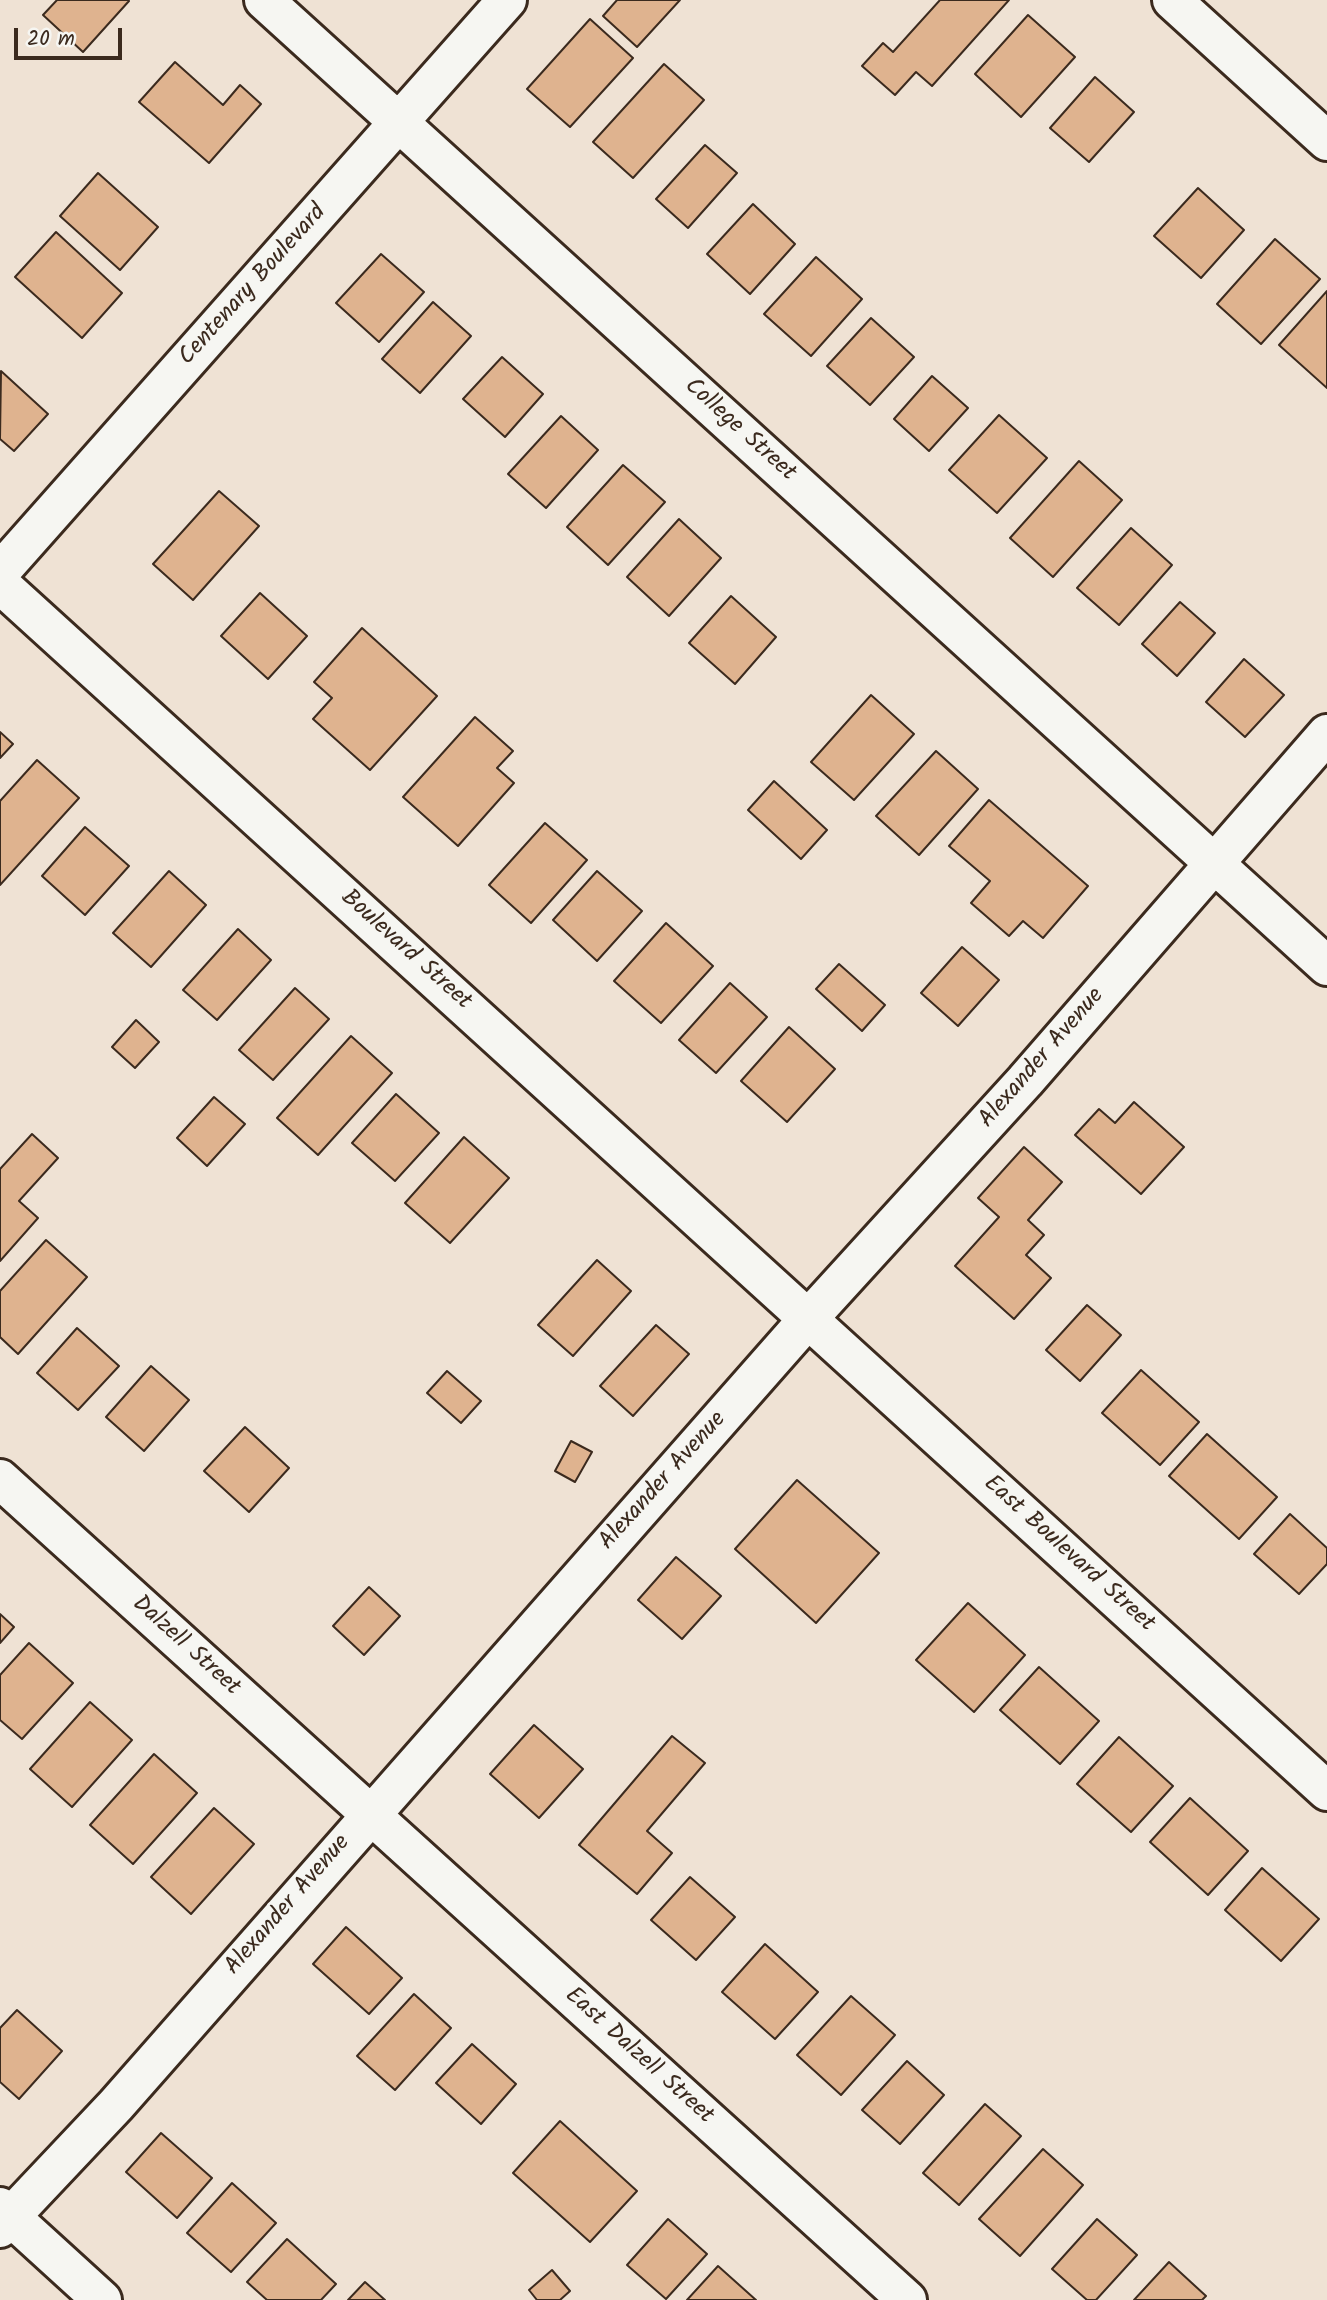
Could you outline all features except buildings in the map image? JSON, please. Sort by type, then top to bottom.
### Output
[{"type":"street","name":"College Street","points":[[264,0],[1327,966]]},
{"type":"street","name":"Centenary Boulevard","points":[[0,572],[507,0]]},
{"type":"street","points":[[1172,0],[1327,141]]},
{"type":"street","name":"Boulevard Street","points":[[0,584],[808,1319]]},
{"type":"street","name":"Alexander Avenue","points":[[3,2217],[116,2105],[808,1319],[1025,1081],[1327,734]]},
{"type":"street","name":"East Boulevard Street","points":[[808,1319],[1327,1791]]},
{"type":"street","name":"Dalzell Street","points":[[0,1479],[369,1815]]},
{"type":"street","name":"East Dalzell Street","points":[[369,1815],[907,2300]]},
{"type":"street","points":[[3,2217],[103,2300]]}]
